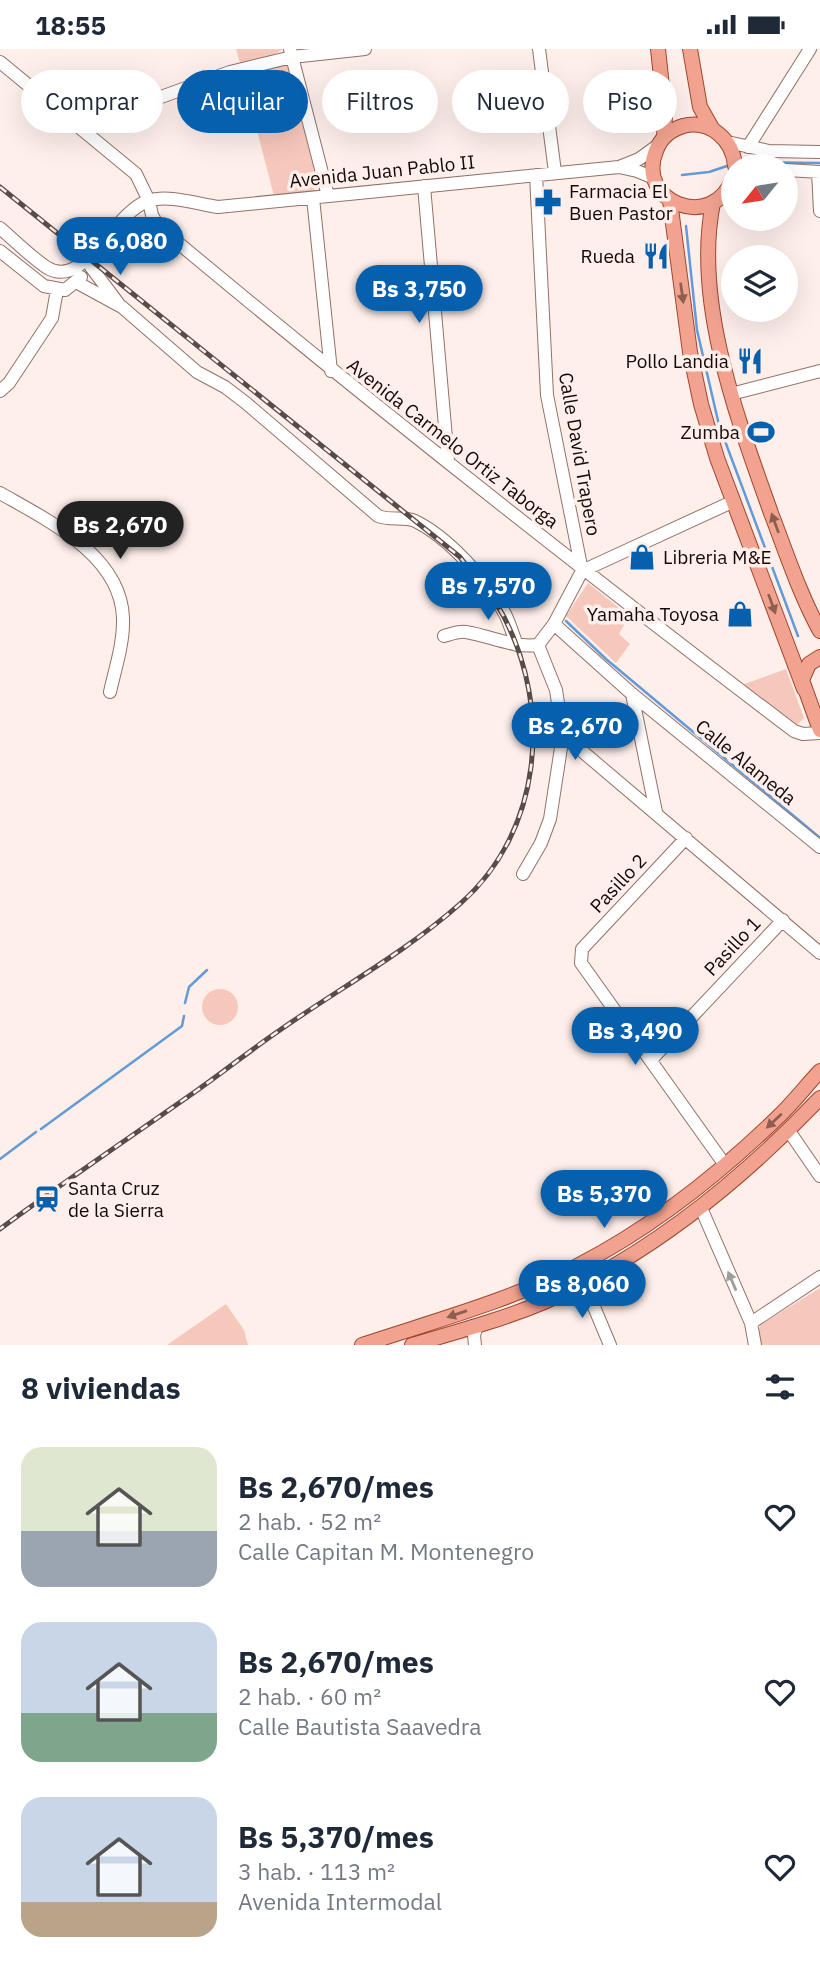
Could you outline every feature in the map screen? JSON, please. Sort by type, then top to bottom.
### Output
[{"type":"main road","points":[[658,49],[665,115],[661,141],[653,156],[654,179],[663,195],[670,201],[691,208],[713,203],[721,197]]},
{"type":"main road","points":[[693,52],[700,107],[713,130],[727,142],[732,154]]},
{"type":"main road","points":[[661,141],[673,131],[693,125],[713,130]]},
{"type":"main road","points":[[670,201],[690,352],[717,458],[820,731]]},
{"type":"main road","points":[[713,203],[708,235],[709,285],[714,319],[732,394],[778,532],[820,631]]},
{"type":"main road","points":[[804,689],[804,672],[808,664],[820,657]]},
{"type":"main road","points":[[362,1345],[529,1288],[576,1267],[638,1231],[725,1165],[779,1117],[820,1071]]},
{"type":"main road","points":[[412,1345],[541,1303],[584,1283],[648,1246],[701,1208],[789,1131],[820,1098]]},
{"type":"main road","points":[[638,1231],[648,1246]]},
{"type":"street","points":[[163,96],[291,53],[365,49]]},
{"type":"street","points":[[539,49],[555,172]]},
{"type":"street","points":[[748,147],[810,49]]},
{"type":"street","points":[[291,53],[328,196]]},
{"type":"street","name":"Avenida Carmelo Ortiz Taborga","points":[[0,62],[21,79]]},
{"type":"street","name":"Avenida Carmelo Ortiz Taborga","points":[[88,133],[136,174],[143,203],[158,226],[331,371],[582,571],[793,731],[803,734],[820,731]]},
{"type":"street","name":"Avenida Juan Pablo II","points":[[619,167],[639,159],[661,141]]},
{"type":"street","points":[[727,142],[769,151],[820,152]]},
{"type":"street","name":"Avenida Juan Pablo II","points":[[143,203],[178,201],[218,207],[619,167],[654,179]]},
{"type":"street","points":[[798,171],[819,172],[820,211]]},
{"type":"street","name":"Calle David Trapero","points":[[536,175],[547,394],[582,571]]},
{"type":"street","points":[[424,186],[447,461]]},
{"type":"street","points":[[313,198],[331,371]]},
{"type":"street","points":[[0,228],[46,267],[54,271],[71,272],[79,268],[125,215],[143,203]]},
{"type":"street","points":[[0,251],[44,286],[65,290],[91,267],[143,203]]},
{"type":"street","points":[[91,267],[122,307],[197,372],[225,387],[246,403],[378,516],[412,519],[447,543],[472,569],[505,613],[517,645]]},
{"type":"street","points":[[76,282],[122,307]]},
{"type":"street","points":[[0,391],[9,383],[52,318],[57,290]]},
{"type":"street","points":[[732,394],[820,370]]},
{"type":"street","points":[[0,493],[78,542],[94,555],[109,574],[124,617],[110,692]]},
{"type":"street","points":[[538,645],[554,624],[582,571],[734,501]]},
{"type":"street","name":"Calle Alameda","points":[[554,624],[632,694],[820,847]]},
{"type":"street","points":[[444,636],[464,632],[497,642],[538,645]]},
{"type":"street","points":[[523,874],[541,843],[550,820],[563,735],[556,690],[538,645]]},
{"type":"street","points":[[632,694],[656,812]]},
{"type":"street","points":[[563,735],[820,953]]},
{"type":"street","name":"Pasillo 2","points":[[651,1060],[581,963],[580,955],[582,949],[686,838]]},
{"type":"street","name":"Pasillo 1","points":[[651,1060],[783,920]]},
{"type":"street","points":[[651,1060],[725,1165]]},
{"type":"street","points":[[789,1131],[820,1176]]},
{"type":"street","points":[[701,1208],[751,1323],[755,1345]]},
{"type":"street","points":[[751,1323],[820,1277]]},
{"type":"street","points":[[584,1283],[610,1345]]},
{"type":"street","points":[[475,1345],[477,1326]]},
{"type":"street","points":[[459,1331],[465,1337],[467,1345]]},
{"type":"shaded area","points":[[236,49],[283,49],[276,54],[240,63]]},
{"type":"shaded area","points":[[284,64],[290,70],[258,70]]},
{"type":"shaded area","points":[[258,133],[306,133],[319,184],[313,191],[274,196]]},
{"type":"shaded area","points":[[588,583],[629,616],[619,634],[630,644],[616,663],[566,616]]},
{"type":"shaded area","points":[[786,669],[804,718],[797,725],[791,726],[739,686]]},
{"type":"shaded area","points":[[220,989],[233,994],[238,1007],[233,1020],[220,1025],[207,1020],[202,1007],[207,994]]},
{"type":"shaded area","points":[[820,1288],[820,1345],[761,1345],[758,1335],[760,1325]]},
{"type":"shaded area","points":[[226,1304],[244,1330],[248,1345],[167,1345]]},
{"type":"waterway","points":[[798,163],[820,163]]},
{"type":"waterway","points":[[682,175],[721,168]]},
{"type":"waterway","points":[[686,226],[697,330],[719,425],[798,636]]},
{"type":"waterway","points":[[566,621],[606,659],[820,838]]},
{"type":"waterway","points":[[185,1003],[189,987],[207,970]]},
{"type":"waterway","points":[[41,1129],[182,1026],[184,1016]]},
{"type":"waterway","points":[[0,1159],[36,1132]]},
{"type":"railway","points":[[0,187],[460,557],[504,617],[519,653],[529,691],[533,729],[531,768],[523,805],[509,841],[488,874],[461,903],[395,954],[303,1014],[0,1229]]},
{"type":"place","name":"Farmacia El Buen Pastor","points":[[548,202]]},
{"type":"place","name":"Rueda","points":[[656,256]]},
{"type":"place","name":"Pollo Landia","points":[[750,361]]},
{"type":"place","name":"Zumba","points":[[761,432]]},
{"type":"place","name":"Libreria M&E","points":[[642,557]]},
{"type":"place","name":"Yamaha Toyosa","points":[[740,614]]},
{"type":"place","name":"Santa Cruz de la Sierra","points":[[47,1199]]}]
